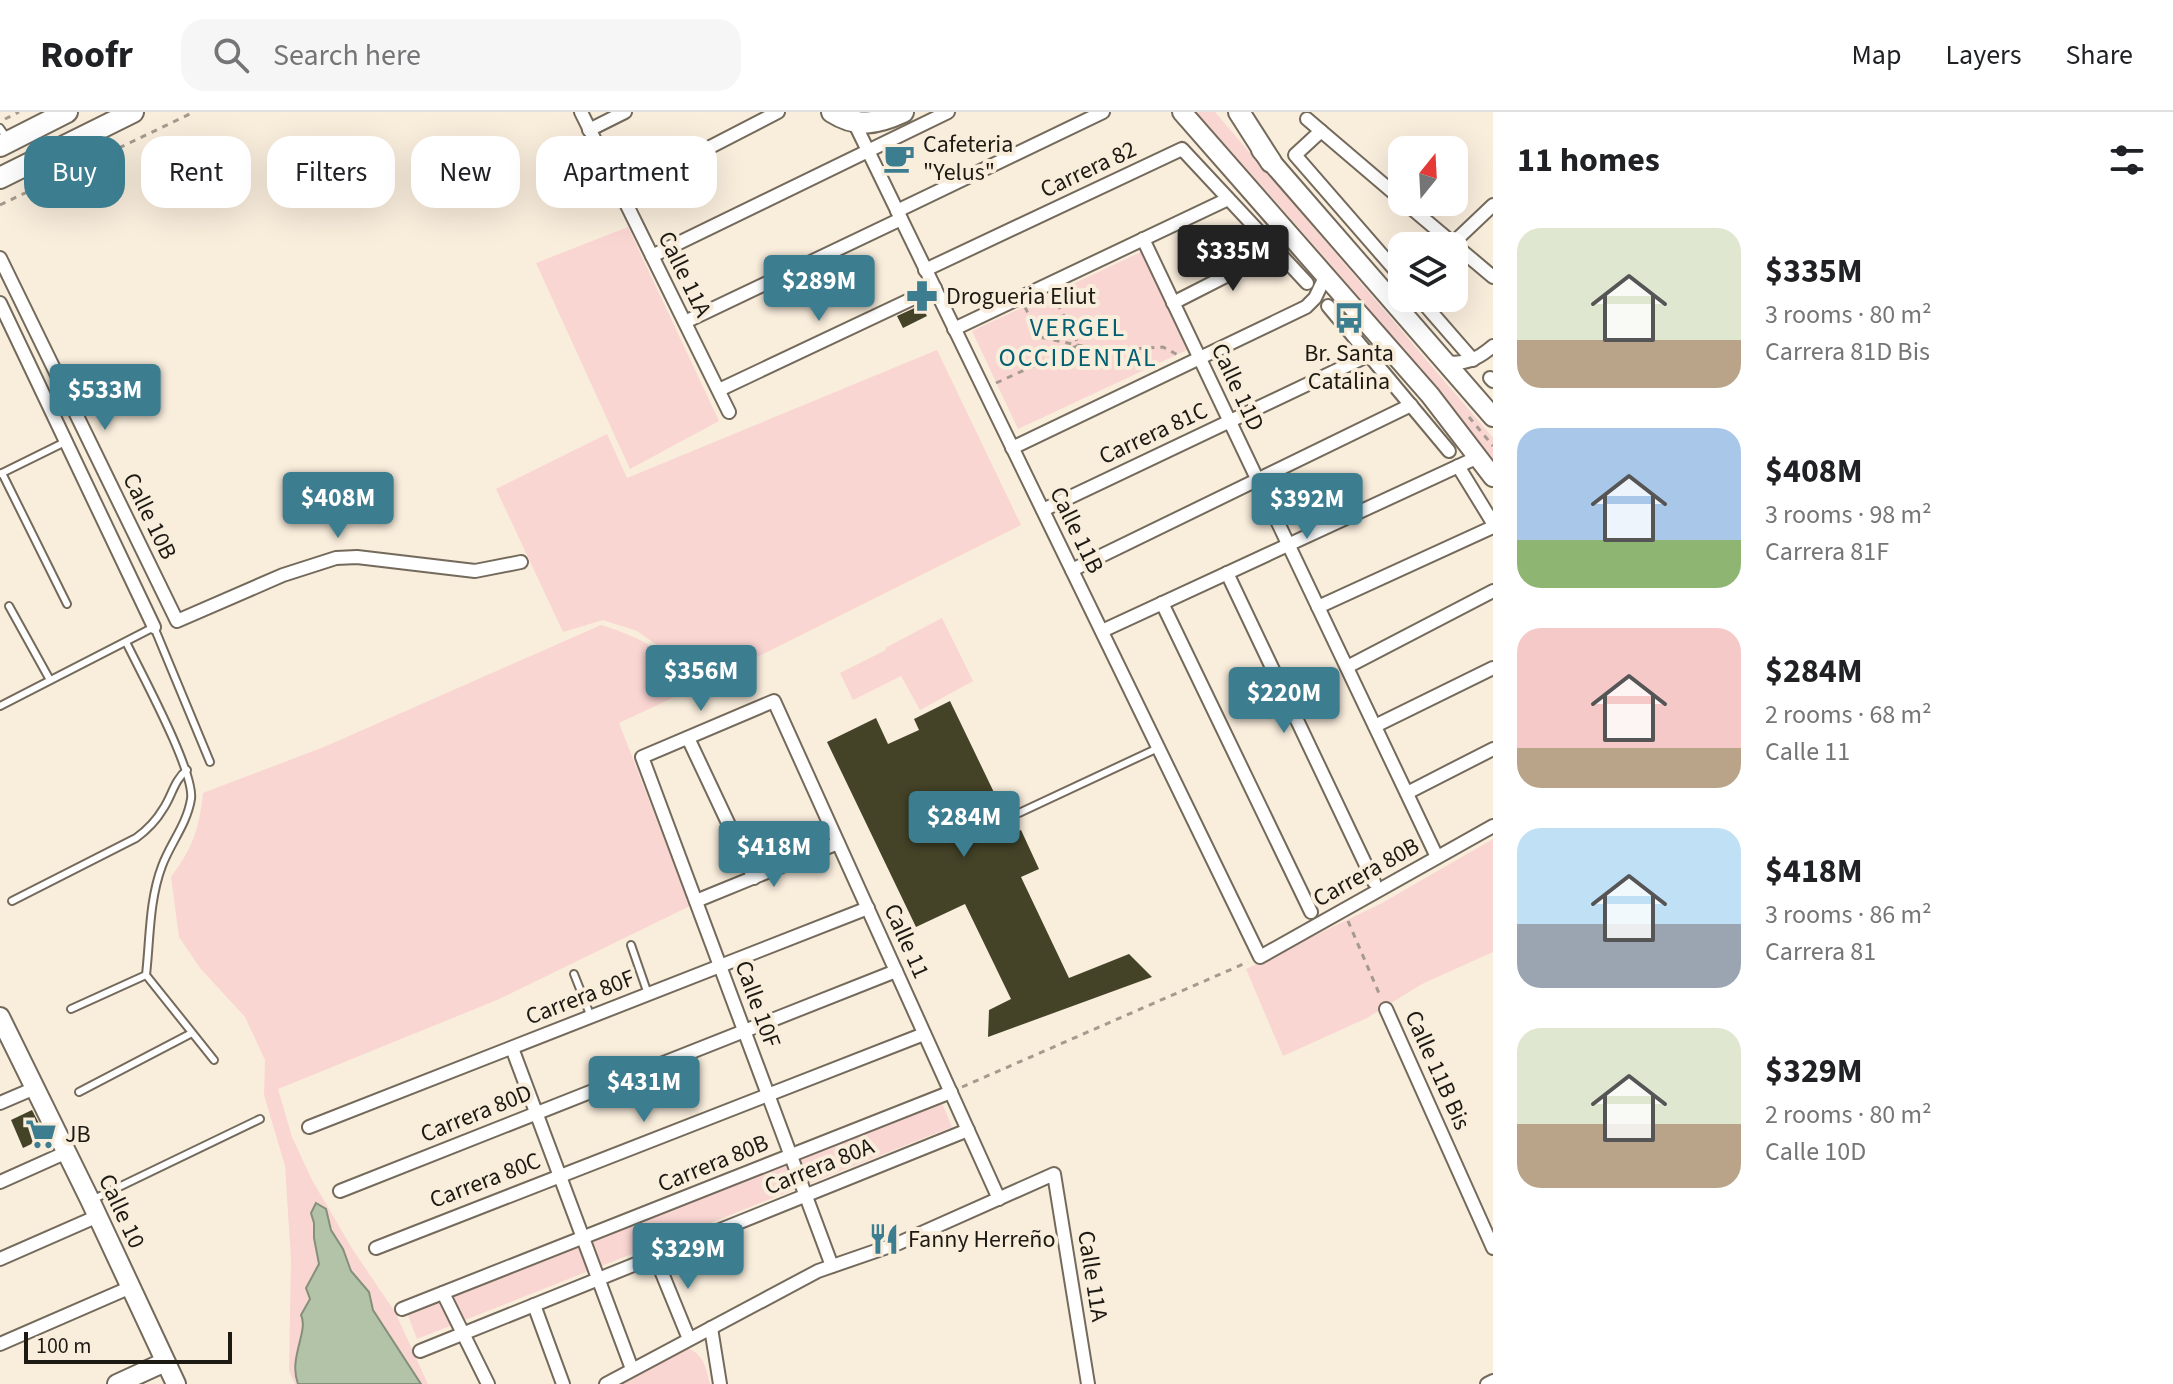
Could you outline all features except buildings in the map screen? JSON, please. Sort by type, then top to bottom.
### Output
[{"type":"main road","points":[[3,138],[67,112]]},
{"type":"main road","points":[[0,178],[133,112]]},
{"type":"main road","points":[[832,112],[854,122],[868,124],[883,122],[903,112]]},
{"type":"main road","points":[[1182,112],[1430,395],[1493,477]]},
{"type":"main road","points":[[1228,112],[1493,417]]},
{"type":"main road","points":[[1239,112],[1271,162]]},
{"type":"main road","name":"Calle 10","points":[[0,1017],[176,1384]]},
{"type":"main road","points":[[117,1384],[165,1362]]},
{"type":"street","name":"Calle 11A","points":[[581,112],[592,136]]},
{"type":"street","points":[[589,130],[625,112]]},
{"type":"street","points":[[717,143],[778,112]]},
{"type":"street","points":[[652,256],[948,112]]},
{"type":"street","points":[[685,322],[1103,112]]},
{"type":"street","points":[[1307,119],[1388,188]]},
{"type":"street","name":"Calle 11B","points":[[854,122],[1260,957]]},
{"type":"street","points":[[1321,131],[1295,155],[1388,262]]},
{"type":"street","name":"Carrera 82","points":[[925,270],[1182,149],[1228,199]]},
{"type":"street","points":[[954,329],[1228,199],[1307,283]]},
{"type":"street","points":[[1465,232],[1493,205]]},
{"type":"street","name":"Calle 11A","points":[[628,208],[729,412]]},
{"type":"street","points":[[1421,216],[1440,232]]},
{"type":"street","name":"Calle 11D","points":[[1143,239],[1437,857]]},
{"type":"street","points":[[1173,303],[1277,250]]},
{"type":"street","points":[[1468,256],[1493,277]]},
{"type":"street","name":"Calle 10B","points":[[0,258],[177,621],[293,571],[336,558],[357,557],[475,571],[521,562]]},
{"type":"street","points":[[1012,448],[1306,307],[1315,298],[1326,275]]},
{"type":"street","points":[[719,390],[935,288]]},
{"type":"street","name":"Calle 10B","points":[[0,303],[154,627]]},
{"type":"street","points":[[1328,306],[1449,451]]},
{"type":"street","points":[[1431,312],[1473,360]]},
{"type":"street","points":[[1444,361],[1456,363],[1473,360],[1493,346]]},
{"type":"street","name":"Carrera 81C","points":[[1043,510],[1369,355]]},
{"type":"street","points":[[1072,570],[1411,405]]},
{"type":"street","points":[[1102,631],[1478,457]]},
{"type":"street","points":[[1318,607],[1493,525],[1458,466]]},
{"type":"street","points":[[1227,573],[1374,882]]},
{"type":"street","points":[[1347,667],[1493,591]]},
{"type":"street","points":[[1162,603],[1311,912]]},
{"type":"street","points":[[1375,726],[1493,668]]},
{"type":"street","name":"Calle 11","points":[[688,738],[774,701],[999,1199]]},
{"type":"street","points":[[688,738],[754,878]]},
{"type":"street","name":"Calle 10F","points":[[688,738],[642,757],[832,1266]]},
{"type":"street","points":[[1407,793],[1493,749]]},
{"type":"street","name":"Carrera 80B","points":[[1260,957],[1493,826]]},
{"type":"street","points":[[696,901],[838,843]]},
{"type":"street","name":"Carrera 80F","points":[[309,1127],[868,908]]},
{"type":"street","name":"Carrera 80D","points":[[340,1191],[896,971]]},
{"type":"street","name":"Calle 11B Bis","points":[[1386,1009],[1493,1248]]},
{"type":"street","name":"Carrera 80C","points":[[376,1248],[924,1034]]},
{"type":"street","points":[[512,1048],[632,1369]]},
{"type":"street","points":[[0,1103],[35,1088]]},
{"type":"street","name":"Carrera 80B","points":[[402,1309],[951,1092]]},
{"type":"street","name":"Carrera 80A","points":[[420,1351],[968,1130]]},
{"type":"street","points":[[0,1182],[67,1152]]},
{"type":"street","name":"Calle 11A","points":[[999,1199],[1054,1174],[1088,1384]]},
{"type":"street","points":[[606,1384],[801,1279],[899,1243],[999,1199]]},
{"type":"street","points":[[0,1259],[94,1208]]},
{"type":"street","points":[[655,1256],[689,1339]]},
{"type":"street","points":[[0,1344],[131,1287]]},
{"type":"street","points":[[443,1293],[488,1384]]},
{"type":"street","points":[[534,1305],[563,1384]]},
{"type":"street","points":[[711,1328],[720,1384]]},
{"type":"street","points":[[1487,1384],[1493,1381]]},
{"type":"lane","points":[[66,442],[1,474],[67,604]]},
{"type":"lane","points":[[9,606],[50,680]]},
{"type":"lane","points":[[0,706],[154,627],[210,762]]},
{"type":"lane","points":[[126,642],[187,770],[192,797],[182,828],[163,864],[155,888],[146,975],[190,1034],[214,1060]]},
{"type":"lane","points":[[1019,813],[1158,748]]},
{"type":"lane","points":[[12,901],[136,838],[165,808],[179,776],[187,770]]},
{"type":"lane","points":[[631,945],[648,994]]},
{"type":"lane","points":[[574,974],[591,1017]]},
{"type":"lane","points":[[71,1009],[146,975]]},
{"type":"lane","points":[[79,1092],[190,1034]]},
{"type":"lane","points":[[94,1208],[260,1119]]},
{"type":"path","points":[[0,121],[19,112]]},
{"type":"path","points":[[0,205],[194,112]]},
{"type":"path","points":[[1051,290],[1079,345]]},
{"type":"path","points":[[1024,303],[1039,337],[1106,351],[1163,347],[1181,358]]},
{"type":"path","points":[[992,385],[1079,345]]},
{"type":"path","name":"Calle 11B Bis","points":[[1343,910],[1386,1009]]},
{"type":"path","points":[[951,1092],[1260,957]]},
{"type":"shaded area","points":[[1196,112],[1215,112],[1493,438],[1493,461],[1385,327]]},
{"type":"shaded area","points":[[628,227],[719,421],[630,469],[536,263]]},
{"type":"shaded area","points":[[1141,252],[1187,350],[1018,429],[972,331]]},
{"type":"shaded area","points":[[937,350],[1021,525],[709,681],[637,631],[603,620],[563,632],[496,489],[607,434],[627,478]]},
{"type":"shaded area","points":[[942,618],[973,681],[920,710],[901,676],[853,700],[840,673]]},
{"type":"shaded area","points":[[601,625],[655,648],[700,685],[619,723],[690,906],[497,1000],[278,1089],[292,1137],[312,1180],[353,1250],[395,1312],[428,1384],[295,1384],[289,1371],[291,1259],[285,1166],[264,1095],[265,1060],[245,1017],[200,968],[179,937],[171,877],[194,838],[203,793],[324,747]]},
{"type":"shaded area","points":[[1493,839],[1493,952],[1422,984],[1367,1018],[1283,1056],[1246,969],[1382,903]]},
{"type":"shaded area","points":[[942,1103],[952,1127],[417,1339],[408,1315]]},
{"type":"shaded area","points":[[316,1203],[326,1209],[331,1230],[343,1249],[351,1271],[369,1292],[373,1310],[421,1384],[298,1384],[295,1364],[303,1321],[301,1315],[310,1299],[306,1288],[319,1264],[311,1213]]},
{"type":"shaded area","points":[[688,1348],[701,1358],[710,1384],[621,1384]]},
{"type":"place","name":"Cafeteria \"Yelus\"","points":[[899,158]]},
{"type":"place","name":"Drogueria Eliut","points":[[922,296]]},
{"type":"place","name":"Br. Santa Catalina","points":[[1349,318]]},
{"type":"place","name":"JB","points":[[41,1134]]},
{"type":"place","name":"Fanny Herreño","points":[[884,1239]]},
{"type":"district","name":"VERGEL OCCIDENTAL","points":[[1078,342]]}]
